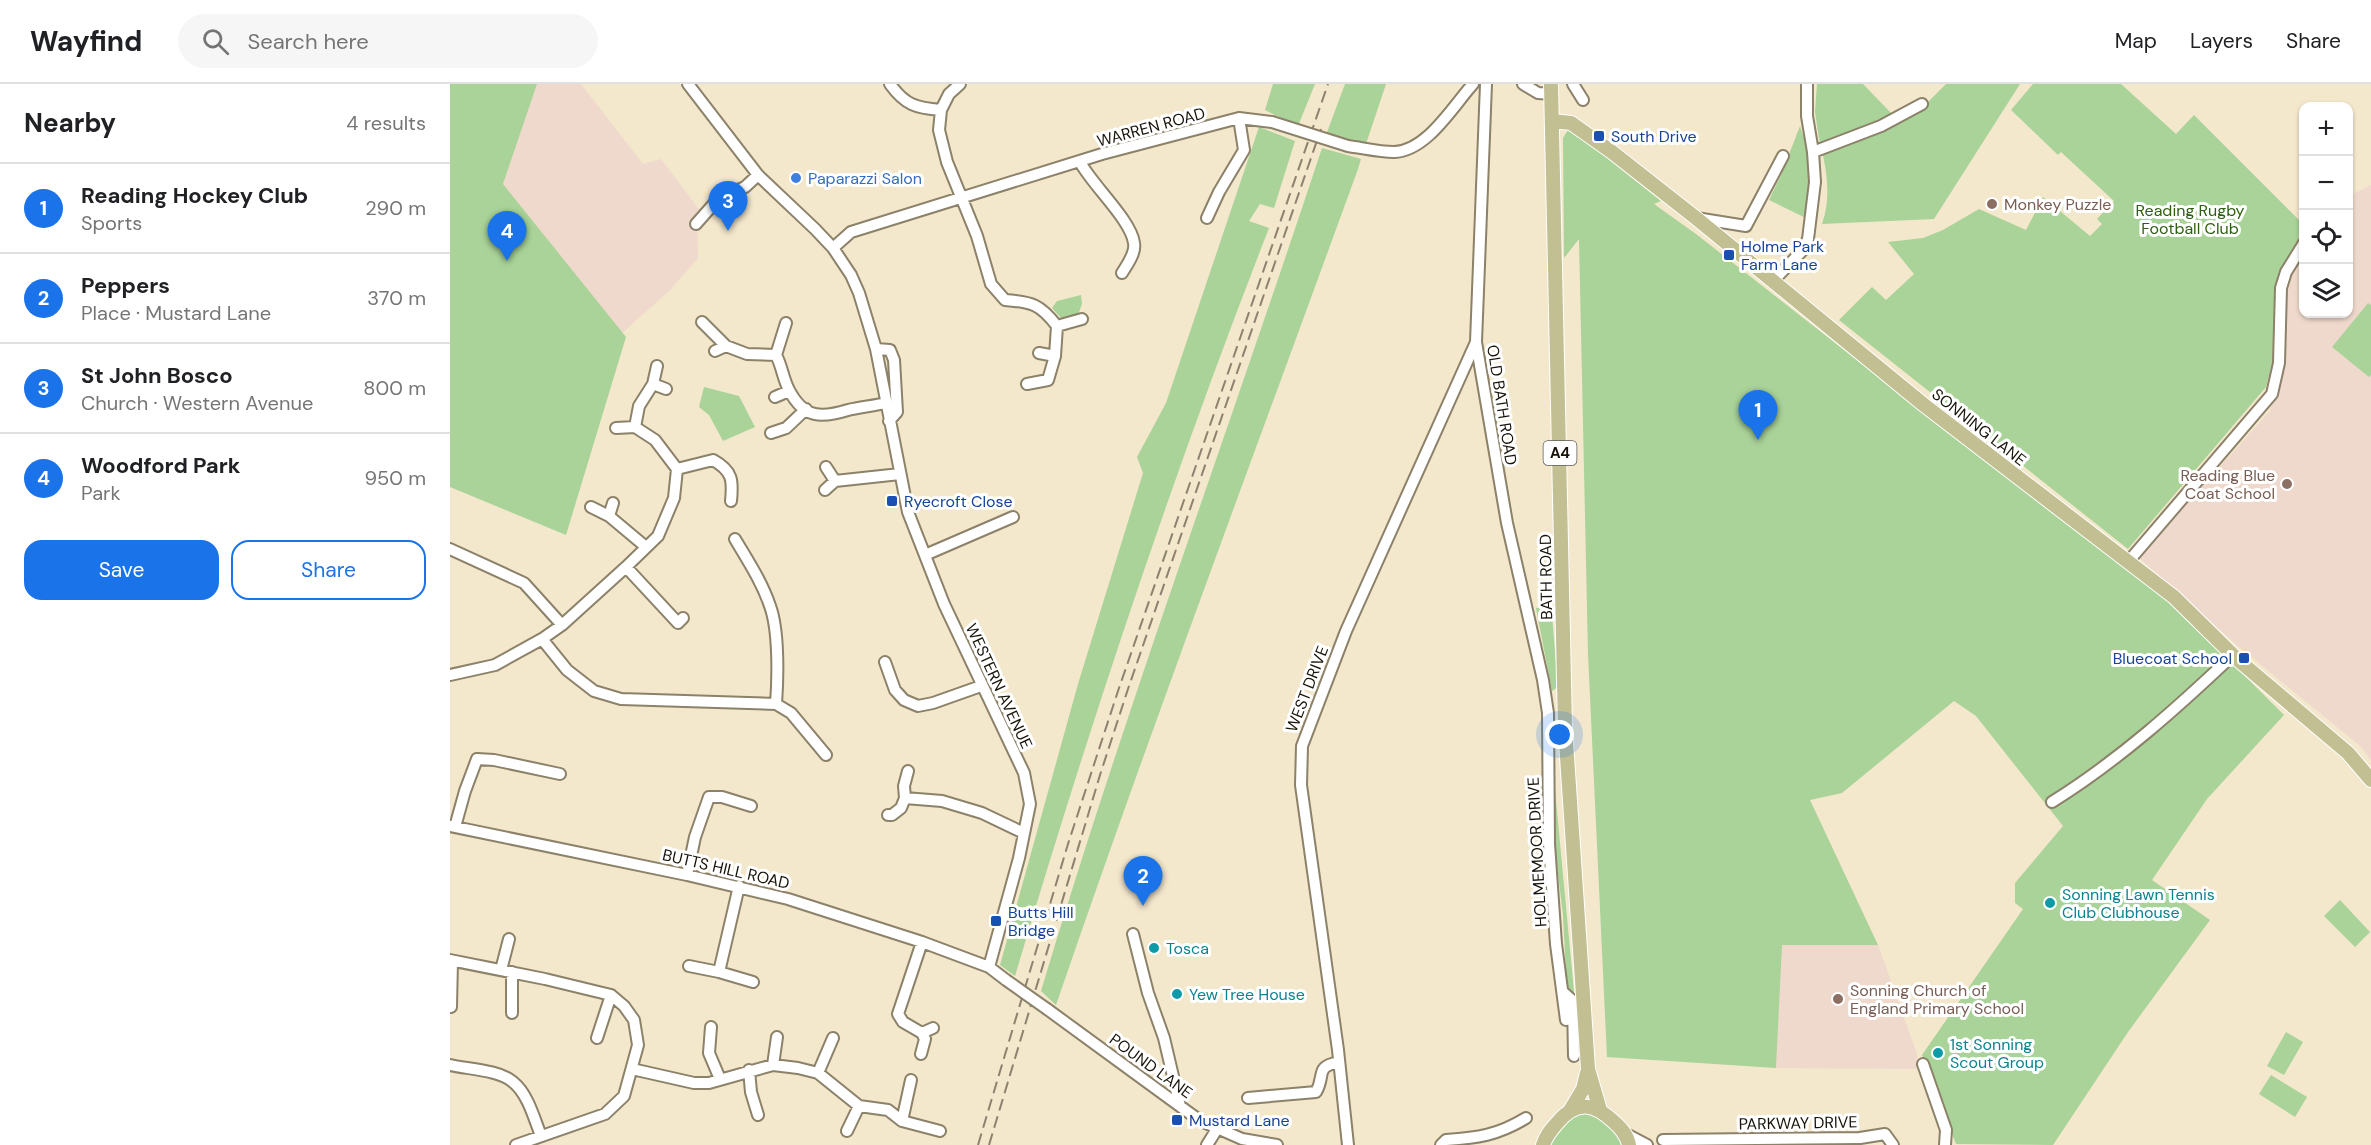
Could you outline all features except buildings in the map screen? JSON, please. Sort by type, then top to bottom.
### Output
[{"type":"main road","name":"BATH ROAD","points":[[1552,89],[1565,727],[1588,1069],[1600,1110]]},
{"type":"main road","name":"SONNING LANE","points":[[1552,121],[1571,123],[1696,218],[1924,405],[2174,597],[2233,655],[2348,753],[2371,780]]},
{"type":"main road","name":"BATH ROAD","points":[[1542,1143],[1571,1110],[1583,1089],[1588,1069]]},
{"type":"main road","points":[[1571,1110],[1584,1107],[1600,1110],[1627,1140]]},
{"type":"street","name":"WESTERN AVENUE","points":[[688,84],[758,175],[833,248],[851,275],[859,292],[876,349],[908,512],[981,686],[1024,773],[1030,804],[988,967]]},
{"type":"street","points":[[890,84],[898,96],[918,109],[941,110]]},
{"type":"street","points":[[960,84],[949,94],[941,110],[939,130],[961,198],[977,236],[991,284],[1005,300],[1024,302],[1045,310],[1057,326],[1055,356],[1048,380],[1026,384]]},
{"type":"street","name":"WARREN ROAD","points":[[833,248],[850,232],[1102,154],[1239,118],[1272,122],[1348,146],[1396,152],[1412,148],[1442,121],[1473,84]]},
{"type":"street","name":"OLD BATH ROAD","points":[[1486,84],[1476,342],[1507,523],[1543,680],[1548,713],[1547,727]]},
{"type":"street","points":[[1523,84],[1538,93],[1552,89]]},
{"type":"street","points":[[1573,84],[1583,100]]},
{"type":"street","points":[[1773,281],[1803,250],[1808,239],[1815,182],[1807,116],[1806,84]]},
{"type":"street","points":[[1466,94],[1486,105]]},
{"type":"street","points":[[1813,152],[1881,126],[1922,104]]},
{"type":"street","points":[[1207,218],[1219,192],[1244,150],[1239,118]]},
{"type":"street","points":[[1696,218],[1746,226],[1783,156]]},
{"type":"street","points":[[1080,162],[1088,177],[1126,224],[1135,244],[1132,256],[1122,273]]},
{"type":"street","points":[[696,224],[719,198],[745,187],[758,175]]},
{"type":"street","points":[[1213,207],[1223,212]]},
{"type":"street","points":[[2128,562],[2272,394],[2279,363],[2281,288],[2286,272],[2299,251]]},
{"type":"street","points":[[1057,326],[1082,319]]},
{"type":"street","points":[[702,322],[720,348],[747,354],[776,355]]},
{"type":"street","points":[[786,323],[776,355],[789,391],[806,409],[817,416],[833,416],[849,410],[886,403]]},
{"type":"street","name":"WEST DRIVE","points":[[1348,1145],[1339,1062],[1301,785],[1302,746],[1346,631],[1476,342]]},
{"type":"street","name":"WESTERN AVENUE","points":[[876,349],[890,350],[894,360],[897,412],[889,421]]},
{"type":"street","points":[[1039,353],[1055,356]]},
{"type":"street","points":[[635,427],[639,406],[653,384],[657,366]]},
{"type":"street","points":[[653,384],[666,388]]},
{"type":"street","points":[[775,397],[789,391]]},
{"type":"street","points":[[771,434],[786,428],[806,409]]},
{"type":"street","points":[[450,675],[495,665],[542,639],[562,625],[658,536],[674,498],[677,470],[655,440],[635,427],[616,428]]},
{"type":"street","points":[[677,470],[713,460],[724,466],[733,481],[731,501]]},
{"type":"street","points":[[826,467],[835,481]]},
{"type":"street","points":[[825,490],[835,481],[900,474]]},
{"type":"street","points":[[609,516],[613,503]]},
{"type":"street","points":[[591,507],[609,516],[646,547]]},
{"type":"street","points":[[925,555],[1013,517]]},
{"type":"street","points":[[735,539],[758,578],[771,608],[776,649],[776,704]]},
{"type":"street","points":[[450,549],[524,583],[562,625]]},
{"type":"street","points":[[626,567],[678,623]]},
{"type":"street","points":[[542,639],[567,670],[594,691],[621,699],[776,704],[791,712],[811,743],[825,755]]},
{"type":"street","points":[[2052,802],[2085,781],[2155,725],[2195,692],[2233,655]]},
{"type":"street","points":[[885,662],[893,674],[895,690],[904,700],[918,706],[981,686]]},
{"type":"street","points":[[1547,727],[1565,727]]},
{"type":"street","name":"HOLMEMOOR DRIVE","points":[[1547,727],[1549,844],[1556,944],[1566,1020]]},
{"type":"street","points":[[452,827],[476,754],[494,760],[543,765],[560,774]]},
{"type":"street","points":[[888,815],[892,815],[901,808],[905,798],[904,786],[908,771]]},
{"type":"street","points":[[687,875],[695,837],[709,797],[722,797],[751,806]]},
{"type":"street","points":[[905,798],[942,801],[982,813],[1024,833]]},
{"type":"street","name":"BUTTS HILL ROAD","points":[[452,827],[739,886],[788,899],[922,942],[988,967]]},
{"type":"street","points":[[718,972],[730,915],[739,886]]},
{"type":"street","points":[[1132,934],[1148,993],[1164,1038],[1179,1106]]},
{"type":"street","points":[[509,939],[506,971],[512,1013]]},
{"type":"street","points":[[921,1054],[927,1030],[903,1022],[898,1014],[922,942]]},
{"type":"street","points":[[451,1007],[451,961],[545,978],[611,995],[624,1006],[634,1020],[638,1045],[624,1096],[605,1114],[516,1145]]},
{"type":"street","points":[[689,966],[753,982]]},
{"type":"street","name":"POUND LANE","points":[[988,967],[1179,1106],[1217,1129],[1242,1139],[1277,1145]]},
{"type":"street","name":"HOLMEMOOR DRIVE","points":[[1564,993],[1572,1001],[1574,1056]]},
{"type":"street","points":[[597,1038],[611,995]]},
{"type":"street","points":[[711,1027],[709,1053],[720,1079]]},
{"type":"street","points":[[772,1065],[777,1037]]},
{"type":"street","points":[[818,1073],[833,1038]]},
{"type":"street","points":[[1248,1098],[1316,1092],[1321,1083],[1321,1071],[1326,1065],[1339,1062]]},
{"type":"street","points":[[450,1065],[490,1072],[513,1081],[525,1096],[541,1136]]},
{"type":"street","points":[[632,1069],[694,1083],[709,1083],[772,1065],[818,1073],[859,1106],[889,1105],[902,1121],[940,1131]]},
{"type":"street","points":[[1923,1065],[1946,1130],[1945,1145]]},
{"type":"street","points":[[749,1070],[751,1092],[759,1115]]},
{"type":"street","points":[[902,1121],[912,1080]]},
{"type":"street","points":[[847,1131],[859,1106]]},
{"type":"street","points":[[1441,1145],[1446,1140],[1478,1138],[1506,1130],[1526,1118]]},
{"type":"street","points":[[1207,1145],[1217,1129]]},
{"type":"street","name":"PARKWAY DRIVE","points":[[1663,1140],[1697,1142],[1860,1137],[1885,1134],[1893,1145]]},
{"type":"street","points":[[1627,1140],[1647,1145]]},
{"type":"shaded area","points":[[537,84],[581,84],[643,164],[661,159],[701,212],[697,222],[698,258],[670,290],[622,333],[503,184]]},
{"type":"shaded area","name":"Reading Blue Coat School","points":[[2371,185],[2371,760],[2360,746],[2238,646],[2138,557],[2270,411],[2277,385],[2283,288],[2299,256],[2299,318],[2353,318],[2353,194]]},
{"type":"shaded area","name":"Sonning Church of England Primary School","points":[[1781,944],[1878,945],[1917,1054],[1917,1069],[1776,1068]]},
{"type":"green space","points":[[450,84],[537,84],[503,184],[626,337],[566,535],[450,487]]},
{"type":"green space","points":[[1273,84],[1315,84],[1298,126],[1265,110]]},
{"type":"green space","points":[[1345,84],[1386,84],[1365,147],[1326,135]]},
{"type":"green space","points":[[1817,84],[1863,84],[1892,114],[1820,145],[1815,112]]},
{"type":"green space","points":[[1946,84],[2020,84],[1934,219],[1822,224],[1827,199],[1823,155],[1826,151],[1926,104]]},
{"type":"green space","name":"Reading Rugby Football Club","points":[[2033,84],[2121,84],[2176,134],[2194,115],[2299,220],[2299,242],[2279,274],[2273,359],[2266,387],[2128,549],[1839,320],[1872,287],[1886,300],[1914,274],[1888,242],[1923,238],[1943,230],[1979,209],[2026,230],[2043,197],[2090,236],[2102,224],[2097,219],[2114,201],[2061,152],[2058,155],[2011,110]]},
{"type":"green space","points":[[1800,126],[1815,172],[1808,219],[1769,200]]},
{"type":"green space","points":[[1259,127],[1295,141],[1274,208],[1260,204],[1249,221],[1269,228],[1199,413],[1134,599],[1015,976],[1000,965],[1078,684],[1143,473],[1137,457],[1166,403]]},
{"type":"green space","points":[[1568,130],[1572,130],[1661,201],[1654,204],[1696,234],[2171,602],[2284,715],[2207,799],[2152,880],[2210,920],[2128,1032],[2053,1145],[1956,1144],[1922,1055],[2023,909],[2015,903],[2015,883],[2063,826],[1976,716],[1954,701],[1842,793],[1810,800],[1878,945],[1782,945],[1776,1068],[1607,1057],[1588,654],[1579,239],[1564,258],[1563,138]]},
{"type":"green space","points":[[1322,148],[1361,159],[1358,169],[1167,691],[1056,1005],[1041,991],[1143,674]]},
{"type":"green space","points":[[1081,295],[1082,304],[1078,315],[1061,318],[1052,308],[1057,301]]},
{"type":"green space","points":[[2368,303],[2371,305],[2371,375],[2369,377],[2332,347]]},
{"type":"green space","points":[[704,387],[739,396],[755,427],[723,441],[709,415],[699,407]]},
{"type":"green space","points":[[1551,604],[1558,687],[1552,691],[1536,608]]},
{"type":"green space","points":[[1552,758],[1574,992],[1568,1014],[1563,915],[1553,833]]},
{"type":"green space","points":[[2340,900],[2370,932],[2355,947],[2324,916]]},
{"type":"green space","points":[[2286,1032],[2303,1042],[2284,1075],[2267,1066]]},
{"type":"green space","points":[[2271,1075],[2307,1097],[2295,1117],[2259,1094]]},
{"type":"green space","points":[[1584,1112],[1607,1124],[1624,1145],[1549,1145],[1570,1118]]},
{"type":"railway","points":[[978,1145],[1068,844],[1118,691],[1328,84]]},
{"type":"railway","points":[[989,1145],[1128,689],[1321,129]]},
{"type":"place","name":"South Drive","points":[[1599,136]]},
{"type":"place","name":"Paparazzi Salon","points":[[796,178]]},
{"type":"place","name":"Monkey Puzzle","points":[[1992,204]]},
{"type":"place","name":"St John Bosco","points":[[728,231]]},
{"type":"place","name":"Holme Park Farm Lane","points":[[1729,255]]},
{"type":"place","name":"Woodford Park","points":[[507,261]]},
{"type":"place","name":"Reading Hockey Club","points":[[1758,440]]},
{"type":"place","name":"Reading Blue Coat School","points":[[2287,484]]},
{"type":"place","name":"Ryecroft Close","points":[[892,501]]},
{"type":"place","name":"Bluecoat School","points":[[2244,658]]},
{"type":"place","name":"Sonning Lawn Tennis Club Clubhouse","points":[[2050,903]]},
{"type":"place","name":"Peppers","points":[[1143,906]]},
{"type":"place","name":"Butts Hill Bridge","points":[[996,921]]},
{"type":"place","name":"Tosca","points":[[1154,948]]},
{"type":"place","name":"Yew Tree House","points":[[1177,994]]},
{"type":"place","name":"Sonning Church of England Primary School","points":[[1838,999]]},
{"type":"place","name":"1st Sonning Scout Group","points":[[1938,1053]]},
{"type":"place","name":"Mustard Lane","points":[[1177,1120]]}]
